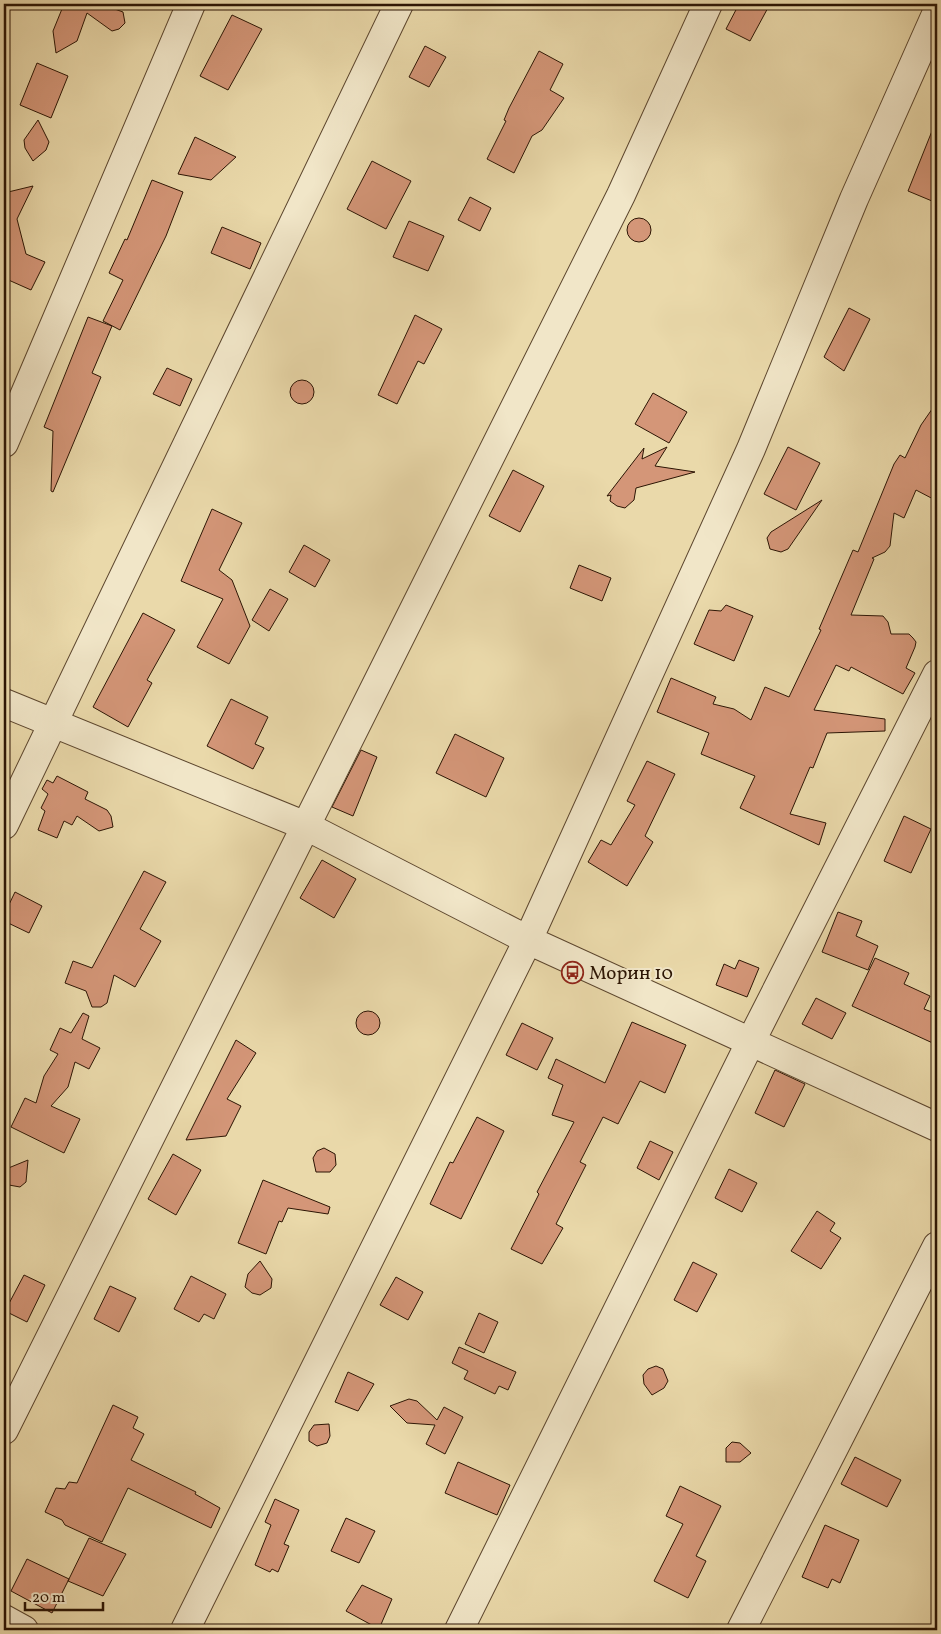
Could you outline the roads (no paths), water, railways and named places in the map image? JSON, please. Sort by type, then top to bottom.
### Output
[{"type":"street","points":[[4,443],[191,4]]},
{"type":"street","points":[[4,825],[399,4]]},
{"type":"street","points":[[4,1430],[621,195],[708,4]]},
{"type":"street","points":[[185,1630],[528,940],[751,450],[854,199],[937,12]]},
{"type":"street","points":[[459,1630],[751,1042],[937,674]]},
{"type":"street","points":[[4,702],[306,826],[528,940],[937,1128]]},
{"type":"street","points":[[741,1630],[937,1246]]},
{"type":"street","points":[[4,1619],[24,1630]]},
{"type":"place","name":"Морин 10","points":[[573,972]]}]
